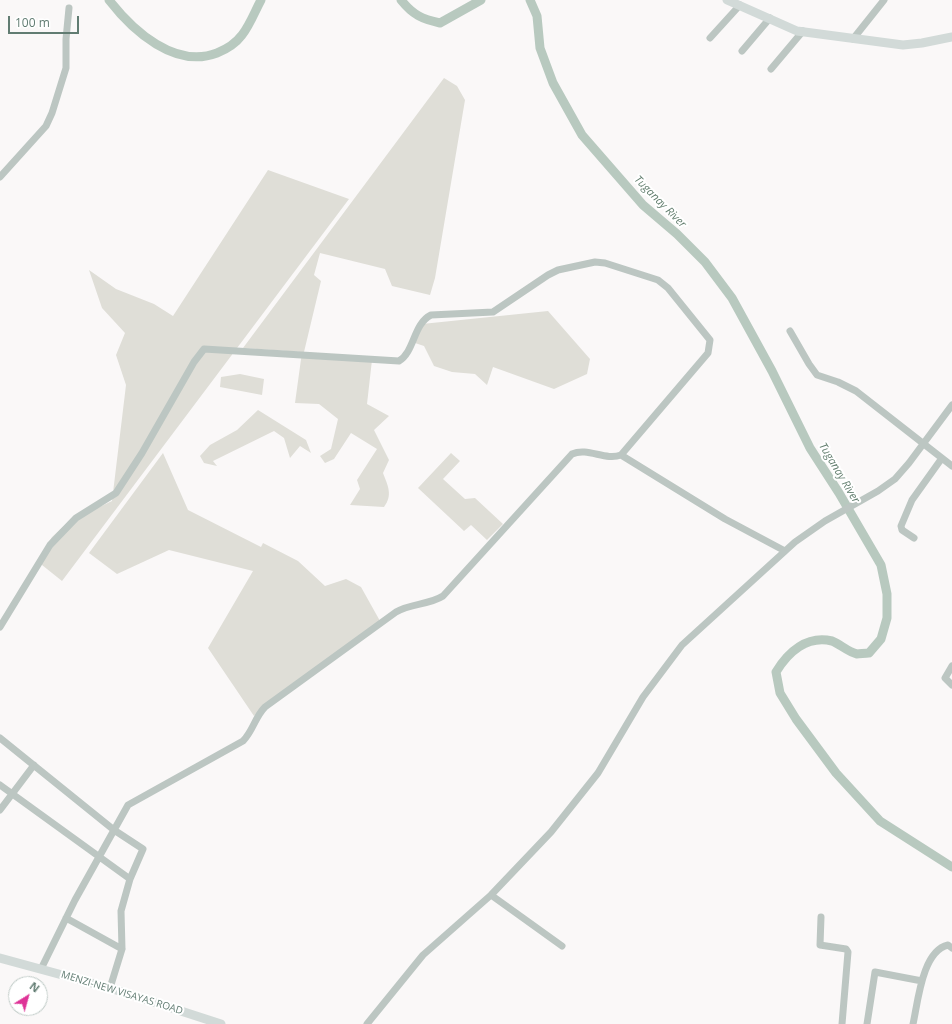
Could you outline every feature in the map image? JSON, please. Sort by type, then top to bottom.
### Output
[{"type":"main road","points":[[728,0],[770,18],[788,28],[803,32],[903,45],[952,37]]},
{"type":"main road","name":"MENZI-NEW VISAYAS ROAD","points":[[0,958],[110,988],[221,1024]]},
{"type":"street","points":[[853,39],[884,0]]},
{"type":"street","points":[[710,38],[740,5]]},
{"type":"street","points":[[0,177],[46,126],[52,113],[66,68],[66,39],[69,8]]},
{"type":"street","points":[[742,51],[770,18]]},
{"type":"street","points":[[771,68],[803,32]]},
{"type":"street","points":[[0,627],[50,545],[76,518],[116,493],[142,453],[200,353],[208,348],[399,361],[409,349],[423,321],[431,315],[493,312],[536,282],[558,270],[595,262],[605,263],[650,277],[663,284],[710,340],[708,353],[621,455],[614,457],[585,452],[572,454],[443,596],[433,601],[413,604],[396,612],[265,707],[258,715],[251,731],[243,741],[128,806],[66,918],[41,968]]},
{"type":"street","points":[[790,331],[817,375],[846,386],[952,466]]},
{"type":"street","points":[[367,1024],[423,955],[491,895],[551,832],[598,773],[643,698],[682,645],[785,551],[815,527],[868,497],[895,479],[924,444],[952,405]]},
{"type":"street","points":[[621,455],[725,519],[785,551]]},
{"type":"street","points":[[914,538],[902,530],[901,526],[912,500],[942,458]]},
{"type":"street","points":[[952,666],[945,678],[952,685]]},
{"type":"street","points":[[0,738],[114,830],[143,849],[130,879],[121,911],[122,949],[110,988]]},
{"type":"street","points":[[0,810],[34,765]]},
{"type":"street","points":[[0,785],[130,879]]},
{"type":"street","points":[[491,895],[562,946]]},
{"type":"street","points":[[821,917],[820,944],[846,949],[848,952],[842,1024]]},
{"type":"street","points":[[66,918],[122,949]]},
{"type":"street","points":[[913,1024],[925,968],[929,960],[944,946],[948,945],[952,948]]},
{"type":"street","points":[[867,1024],[875,972],[922,981]]},
{"type":"shaded area","points":[[444,78],[457,86],[465,100],[435,278],[430,295],[392,286],[385,269],[320,253],[314,275],[321,281],[304,352],[372,360],[367,404],[389,416],[374,430],[389,460],[383,473],[389,490],[387,503],[384,507],[350,505],[360,489],[357,480],[377,449],[351,433],[334,459],[325,463],[320,456],[331,449],[338,419],[319,404],[295,403],[302,352],[243,348]]},
{"type":"shaded area","points":[[268,170],[349,199],[62,581],[37,561],[52,537],[68,522],[112,501],[126,385],[116,355],[125,333],[102,308],[89,270],[116,289],[154,304],[173,316]]},
{"type":"shaded area","points":[[548,311],[590,359],[587,374],[554,389],[493,367],[487,385],[475,374],[452,372],[434,366],[424,346],[415,343],[422,324]]},
{"type":"shaded area","points":[[240,374],[264,379],[262,395],[220,387],[221,377]]},
{"type":"shaded area","points":[[258,410],[306,440],[311,453],[300,446],[290,458],[284,438],[274,431],[213,461],[217,466],[204,463],[200,456],[210,445],[237,430]]},
{"type":"shaded area","points":[[163,453],[188,510],[261,547],[263,543],[298,561],[325,586],[346,579],[361,587],[380,621],[254,716],[208,648],[253,571],[169,550],[117,574],[89,553]]},
{"type":"shaded area","points":[[451,453],[460,461],[443,479],[465,499],[475,498],[503,524],[487,540],[471,525],[464,531],[418,488]]},
{"type":"waterway","name":"Tuganay River","points":[[109,0],[130,24],[156,44],[186,56],[201,57],[217,53],[231,46],[237,41],[248,27],[261,0]]},
{"type":"waterway","name":"Tuganay River","points":[[401,0],[418,16],[440,23],[481,0]]},
{"type":"waterway","name":"Tuganay River","points":[[530,0],[537,16],[540,48],[553,83],[582,135],[643,205],[677,234],[705,262],[732,298],[772,371],[810,448],[839,493],[881,565],[887,594],[887,618],[881,639],[869,653],[857,654],[850,652],[832,641],[814,640],[806,643],[792,652],[776,672],[780,693],[796,719],[836,773],[880,821],[952,867]]}]
